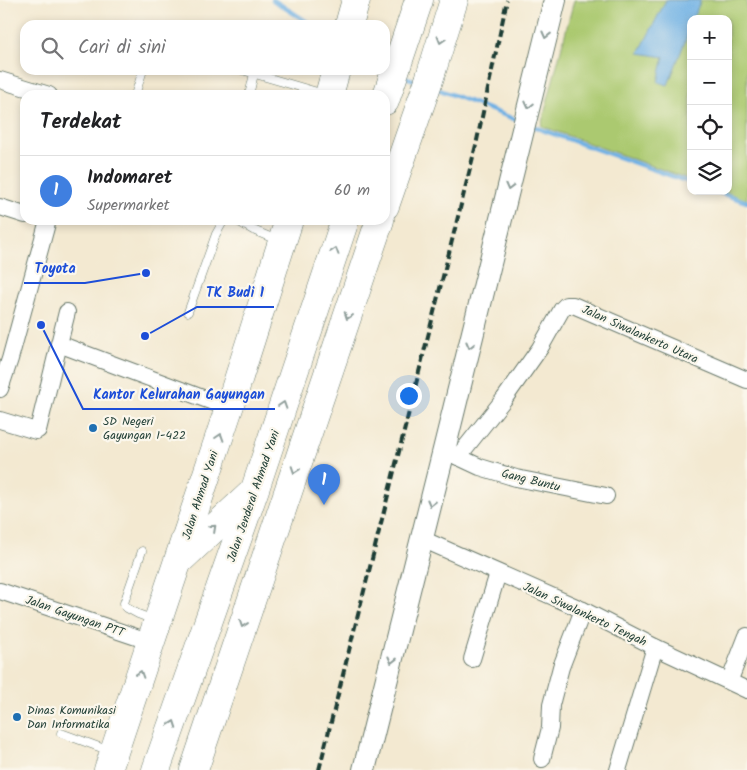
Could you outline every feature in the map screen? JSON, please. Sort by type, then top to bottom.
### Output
[{"type":"highway","points":[[350,20],[356,0]]},
{"type":"highway","points":[[389,90],[419,0]]},
{"type":"highway","points":[[390,191],[454,0]]},
{"type":"highway","points":[[329,90],[334,75]]},
{"type":"highway","name":"Jalan Jenderal Ahmad Yani","points":[[156,770],[255,490],[343,225]]},
{"type":"highway","points":[[194,770],[378,225]]},
{"type":"highway","name":"Jalan Ahmad Yani","points":[[111,761],[286,231]]},
{"type":"highway","points":[[178,562],[255,490]]},
{"type":"street","points":[[364,770],[422,539],[451,453],[537,70],[555,0]]},
{"type":"street","points":[[0,80],[33,90]]},
{"type":"street","points":[[0,207],[20,213]]},
{"type":"street","points":[[0,389],[5,357],[45,225]]},
{"type":"street","name":"Jalan Siwalankerto Utara","points":[[451,453],[504,399],[540,348],[566,305],[573,305],[747,380]]},
{"type":"street","points":[[0,420],[38,430],[67,312]]},
{"type":"street","points":[[59,344],[229,408]]},
{"type":"street","name":"Gang Buntu","points":[[451,453],[480,467],[516,478],[606,496]]},
{"type":"street","name":"Jalan Siwalankerto Tengah","points":[[422,539],[583,610],[655,647],[747,690]]},
{"type":"street","points":[[472,659],[498,573]]},
{"type":"street","name":"Jalan Gayungan PTT","points":[[0,591],[154,632]]},
{"type":"street","points":[[542,759],[561,668],[583,610]]},
{"type":"street","points":[[729,682],[747,636]]},
{"type":"street","points":[[618,770],[655,647]]},
{"type":"lane","points":[[136,90],[141,75]]},
{"type":"lane","points":[[250,90],[254,75]]},
{"type":"lane","points":[[257,75],[310,90]]},
{"type":"lane","points":[[188,312],[216,234],[221,225]]},
{"type":"lane","points":[[244,225],[252,230],[286,231]]},
{"type":"lane","points":[[142,551],[124,603],[125,607],[138,614],[154,632]]},
{"type":"lane","points":[[61,733],[111,761]]},
{"type":"green space","points":[[574,0],[747,0],[747,200],[732,195],[732,15],[687,15],[687,179],[541,126]]},
{"type":"water","points":[[666,0],[701,0],[695,15],[687,15],[687,36],[668,85],[658,82],[664,57],[639,53]]},
{"type":"waterway","points":[[273,0],[304,20]]},
{"type":"waterway","points":[[403,76],[419,82]]},
{"type":"waterway","points":[[435,88],[519,121]]},
{"type":"waterway","points":[[531,126],[687,182]]},
{"type":"waterway","points":[[727,195],[747,202]]},
{"type":"railway","points":[[319,770],[476,145],[507,0]]},
{"type":"place","name":"Toyota","points":[[146,273]]},
{"type":"place","name":"Kantor Kelurahan Gayungan","points":[[41,325]]},
{"type":"place","name":"TK Budi 1","points":[[145,336]]},
{"type":"place","name":"SD Negeri Gayungan I-422","points":[[93,428]]},
{"type":"place","name":"Indomaret","points":[[324,505]]},
{"type":"place","name":"Dinas Komunikasi Dan Informatika","points":[[17,717]]}]
